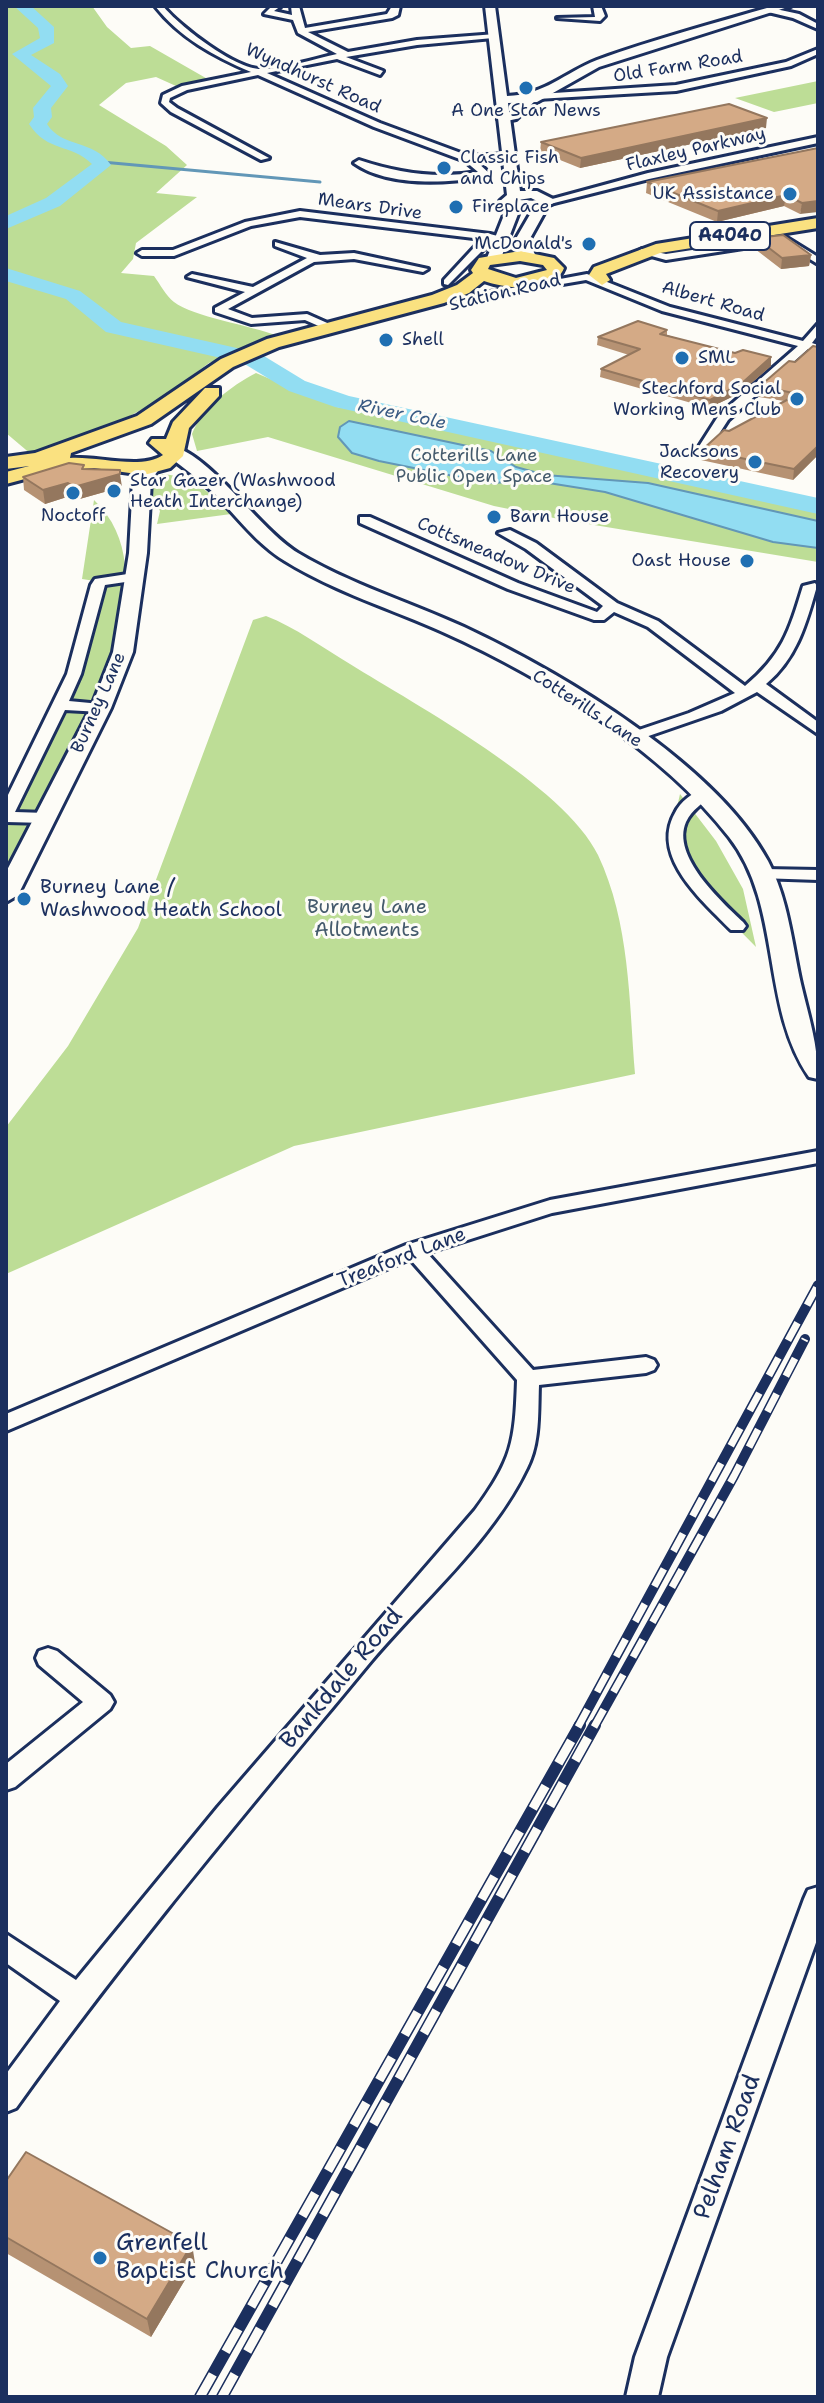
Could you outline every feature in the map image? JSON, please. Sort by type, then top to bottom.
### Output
[{"type":"main road","name":"A4040","points":[[551,267],[581,259],[818,223]]},
{"type":"main road","name":"A4040","points":[[602,280],[597,275],[600,271],[642,252]]},
{"type":"main road","points":[[529,256],[551,267],[538,280],[509,281],[483,274],[480,265],[494,258],[529,256]]},
{"type":"main road","name":"A4040","points":[[551,267],[624,259]]},
{"type":"main road","name":"Station Road","points":[[178,400],[265,352],[330,328],[438,299],[463,289],[483,274]]},
{"type":"main road","points":[[480,296],[509,281]]},
{"type":"main road","name":"Station Road","points":[[265,352],[480,296]]},
{"type":"main road","name":"Station Road","points":[[165,459],[180,426],[237,365]]},
{"type":"main road","points":[[120,455],[152,429],[178,400]]},
{"type":"main road","points":[[6,478],[144,420],[178,400]]},
{"type":"main road","points":[[6,463],[120,455],[165,459],[159,443],[120,455]]},
{"type":"street","name":"Wyndhurst Road","points":[[159,6],[175,26],[194,41],[377,125],[468,159],[485,174],[388,174],[364,166],[351,172]]},
{"type":"street","points":[[277,6],[267,12],[294,18]]},
{"type":"street","points":[[295,6],[294,18],[301,31],[380,73]]},
{"type":"street","points":[[301,31],[389,16],[395,13],[396,6]]},
{"type":"street","points":[[490,6],[513,195],[497,238],[494,258]]},
{"type":"street","points":[[561,18],[597,19],[601,16],[597,6]]},
{"type":"street","points":[[502,119],[513,117],[536,98],[595,65],[646,46],[786,6]]},
{"type":"street","points":[[771,10],[796,16],[818,27]]},
{"type":"street","points":[[264,158],[174,110],[164,101],[179,89],[448,38],[493,36]]},
{"type":"street","name":"Old Farm Road","points":[[536,98],[676,88],[788,64],[818,51]]},
{"type":"street","points":[[500,100],[536,98]]},
{"type":"street","name":"Flaxley Parkway","points":[[541,199],[818,140]]},
{"type":"street","points":[[253,160],[276,156]]},
{"type":"street","name":"Wyndhurst Road","points":[[468,159],[507,157]]},
{"type":"street","points":[[513,195],[541,199],[521,242],[529,256]]},
{"type":"street","name":"Mears Drive","points":[[142,253],[174,253],[248,224],[285,215],[311,214],[497,238]]},
{"type":"street","points":[[228,218],[248,224]]},
{"type":"street","points":[[454,279],[497,238]]},
{"type":"street","points":[[642,252],[666,257],[759,241],[789,241],[818,261]]},
{"type":"street","points":[[279,244],[318,258]]},
{"type":"street","points":[[325,308],[307,317],[251,321],[219,310],[275,277],[318,258],[354,256],[423,269]]},
{"type":"street","points":[[192,277],[252,290]]},
{"type":"street","name":"Station Road","points":[[480,296],[580,277],[602,280]]},
{"type":"street","name":"Albert Road","points":[[602,280],[666,309],[818,348]]},
{"type":"street","points":[[307,317],[330,328]]},
{"type":"street","points":[[704,448],[723,418],[805,346],[817,329]]},
{"type":"street","points":[[120,455],[140,495]]},
{"type":"street","name":"Cotterills Lane","points":[[165,459],[206,477],[287,554],[350,589],[478,642],[545,679],[632,737],[704,794],[742,837],[765,874],[795,1009],[808,1054],[818,1071]]},
{"type":"street","name":"Burney Lane","points":[[6,895],[101,708],[123,652],[134,577],[142,479],[165,459]]},
{"type":"street","points":[[6,472],[48,461]]},
{"type":"street","name":"Cottsmeadow Drive","points":[[365,520],[513,586],[599,617],[612,606]]},
{"type":"street","name":"Cottsmeadow Drive","points":[[505,533],[531,546],[612,606],[653,624],[818,729]]},
{"type":"street","points":[[46,818],[6,816],[74,674],[98,585],[100,582],[134,577]]},
{"type":"street","points":[[632,737],[751,689],[783,659],[793,642],[810,586]]},
{"type":"street","points":[[60,705],[101,708]]},
{"type":"street","points":[[704,794],[682,808],[675,827],[676,841],[688,874],[737,926]]},
{"type":"street","points":[[765,874],[818,875]]},
{"type":"street","name":"Treaford Lane","points":[[6,1423],[413,1250],[550,1207],[818,1157]]},
{"type":"street","points":[[413,1250],[528,1378],[646,1365]]},
{"type":"street","name":"Bankdale Road","points":[[6,2098],[77,1997],[394,1616],[489,1508],[518,1465],[525,1428],[528,1378]]},
{"type":"street","points":[[6,1779],[101,1702],[48,1658]]},
{"type":"street","name":"Pelham Road","points":[[642,2397],[651,2357],[818,1899]]},
{"type":"street","points":[[6,1947],[77,1997]]},
{"type":"green space","points":[[6,6],[92,6],[107,27],[131,48],[150,46],[211,81],[176,86],[156,77],[126,83],[99,105],[166,146],[187,165],[156,193],[197,197],[136,243],[133,259],[121,273],[154,276],[168,297],[183,307],[278,336],[209,363],[159,400],[104,430],[32,455],[6,433]]},
{"type":"green space","points":[[818,81],[818,103],[774,112],[735,98]]},
{"type":"green space","name":"Cotterills Lane Public Open Space","points":[[256,373],[337,407],[471,431],[818,510],[818,562],[494,506],[268,437],[197,451],[192,434],[203,415],[227,391]]},
{"type":"green space","points":[[159,474],[181,477],[199,486],[231,514],[157,524],[160,511],[151,497],[149,481]]},
{"type":"green space","points":[[94,500],[116,530],[125,565],[124,602],[115,642],[83,719],[25,837],[6,865],[6,823],[77,690],[101,592],[108,583],[82,579]]},
{"type":"green space","name":"Burney Lane Allotments","points":[[266,616],[309,638],[486,749],[555,802],[581,829],[598,855],[609,881],[622,935],[635,1074],[294,1146],[6,1274],[6,1127],[68,1046],[138,928],[253,620]]},
{"type":"green space","points":[[680,794],[716,841],[743,889],[756,947],[683,873],[672,829]]},
{"type":"water","points":[[349,421],[491,451],[516,467],[545,475],[648,483],[818,521],[818,548],[773,542],[605,492],[536,481],[488,483],[379,461],[352,453],[338,437],[340,427]]},
{"type":"building","points":[[729,104],[767,118],[581,158],[541,142]]},
{"type":"building","points":[[818,148],[818,201],[802,203],[786,195],[718,211],[647,182]]},
{"type":"building","points":[[783,235],[811,255],[782,258],[756,238]]},
{"type":"building","points":[[638,321],[667,330],[660,334],[735,353],[743,350],[771,357],[741,384],[710,400],[601,369],[640,349],[598,337]]},
{"type":"building","points":[[813,346],[818,347],[818,446],[794,469],[702,450],[724,430],[729,431],[798,394],[760,386],[789,361],[795,362]]},
{"type":"building","points":[[69,463],[84,465],[82,469],[120,470],[120,474],[74,487],[68,483],[43,490],[23,477]]},
{"type":"building","name":"Grenfell Baptist Church","points":[[26,2152],[192,2244],[147,2319],[6,2237],[6,2181]]},
{"type":"waterway","name":"River Cole","points":[[6,223],[53,202],[102,165],[88,152],[52,139],[38,124],[43,117],[42,108],[60,86],[54,78],[20,54],[48,40],[46,27],[22,6]]},
{"type":"waterway","points":[[102,162],[320,182]]},
{"type":"waterway","name":"River Cole","points":[[6,274],[73,295],[114,327],[251,358],[297,386],[343,402],[818,506]]},
{"type":"railway","points":[[578,1727],[818,1285]]},
{"type":"railway","points":[[594,1727],[734,1476],[805,1339]]},
{"type":"railway","points":[[200,2397],[580,1725]]},
{"type":"railway","points":[[222,2397],[595,1725]]},
{"type":"place","name":"A One Star News","points":[[526,88]]},
{"type":"place","name":"Classic Fish and Chips","points":[[444,168]]},
{"type":"place","name":"UK Assistance","points":[[790,194]]},
{"type":"place","name":"Fireplace","points":[[456,207]]},
{"type":"place","name":"McDonald's","points":[[589,244]]},
{"type":"place","name":"Shell","points":[[386,340]]},
{"type":"place","name":"SML","points":[[682,358]]},
{"type":"place","name":"Stechford Social Working Mens Club","points":[[797,399]]},
{"type":"place","name":"Jacksons Recovery","points":[[755,462]]},
{"type":"place","name":"Star Gazer (Washwood Heath Interchange)","points":[[114,491]]},
{"type":"place","name":"Noctoff","points":[[73,493]]},
{"type":"place","name":"Barn House","points":[[494,517]]},
{"type":"place","name":"Oast House","points":[[747,561]]},
{"type":"place","name":"Burney Lane / Washwood Heath School","points":[[24,899]]},
{"type":"place","name":"Grenfell Baptist Church","points":[[100,2258]]}]
